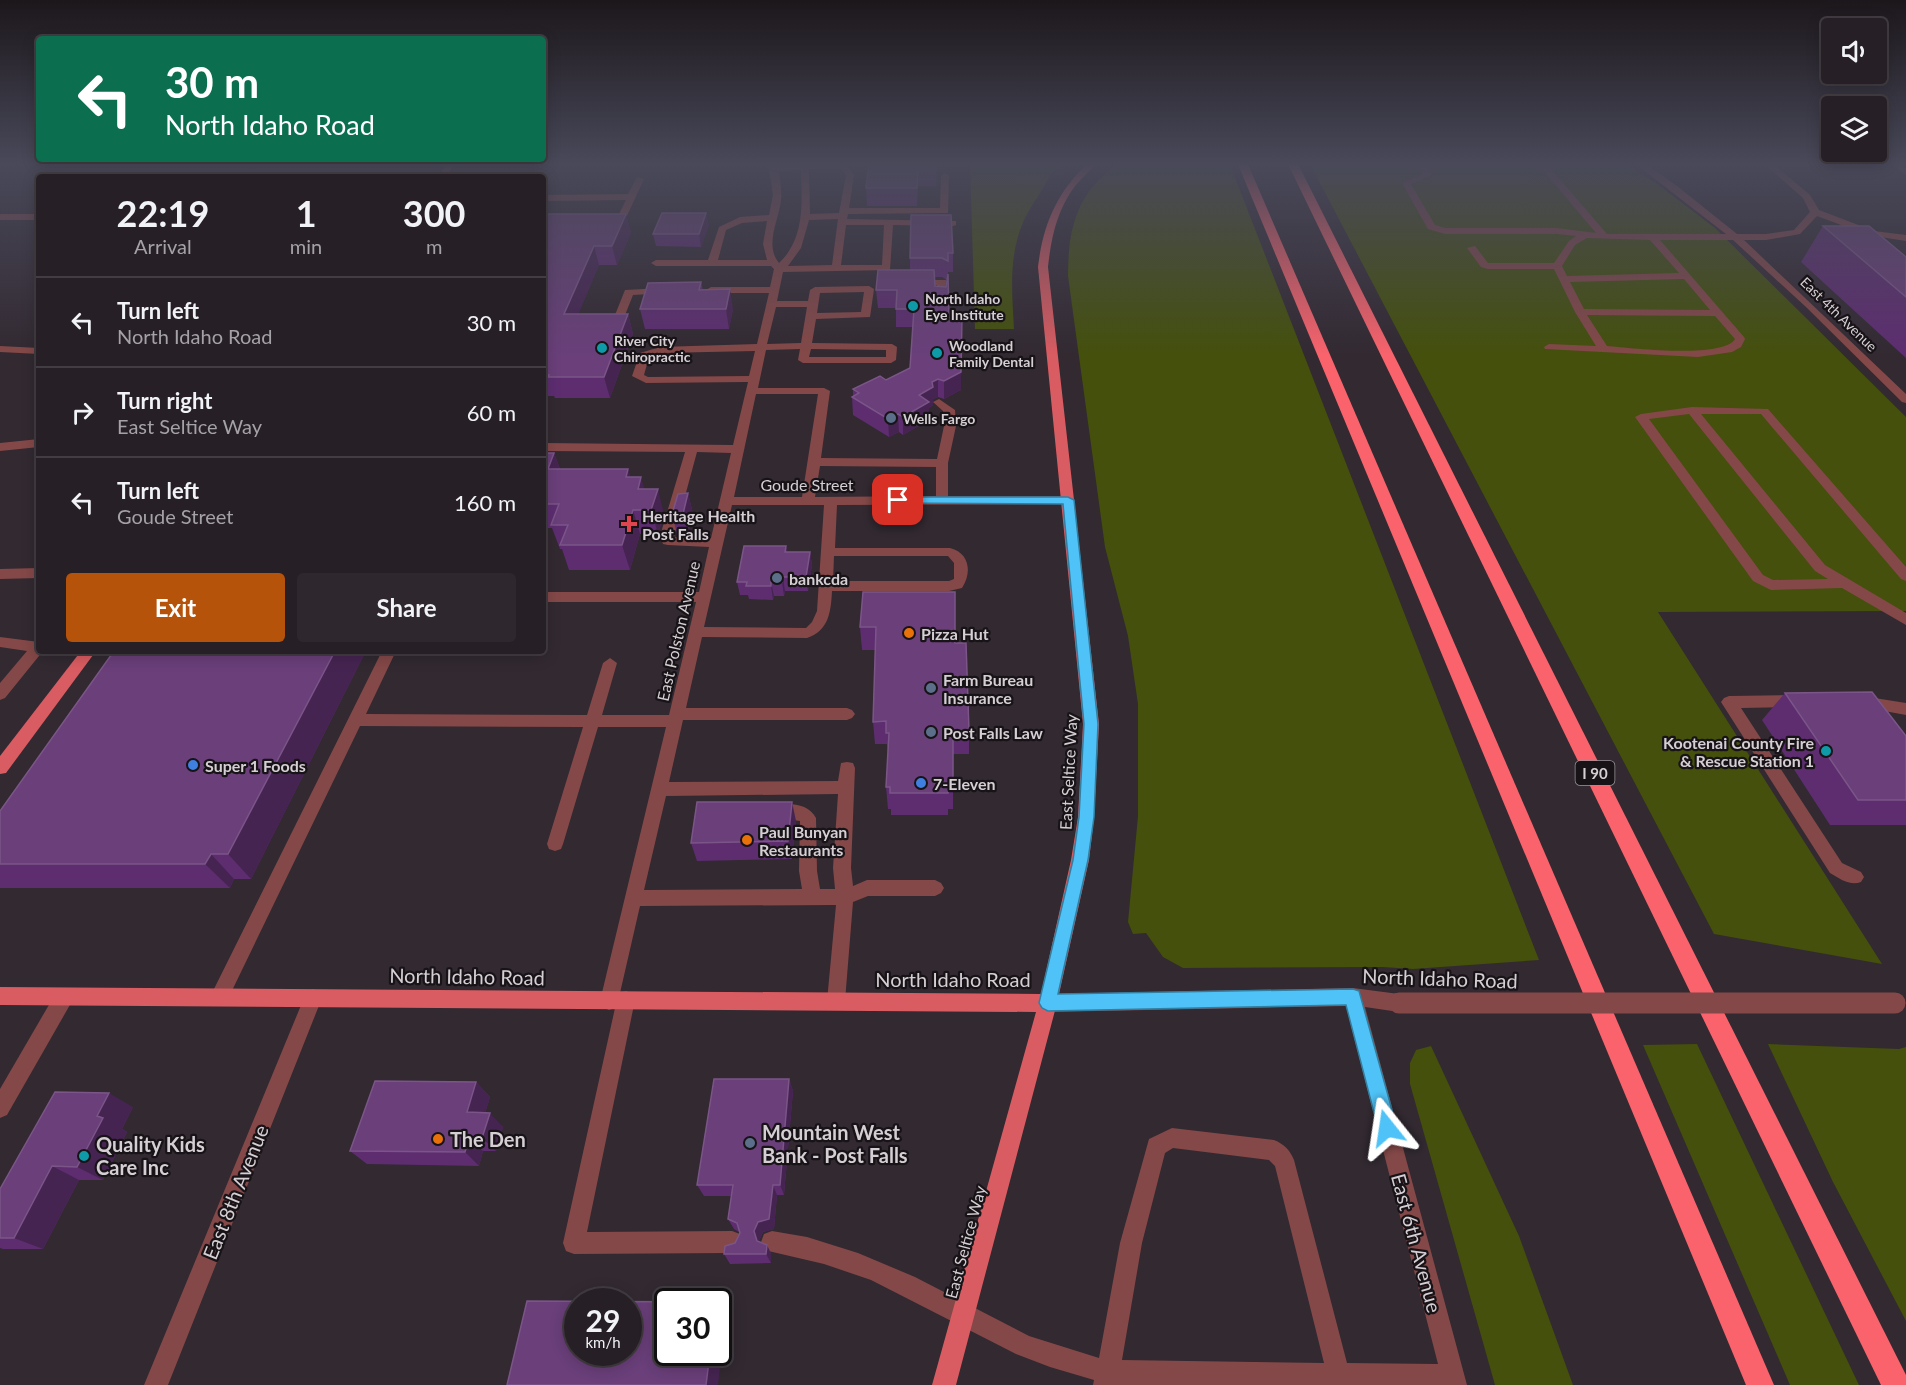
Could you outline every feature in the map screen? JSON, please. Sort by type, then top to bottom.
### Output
[{"type":"highway","points":[[1269,227],[1761,1385]]},
{"type":"highway","name":"I 90","points":[[1325,227],[1896,1385]]},
{"type":"main road","name":"East Seltice Way","points":[[944,1385],[1048,1003],[1080,860],[1086,817],[1091,724],[1048,327],[1044,257],[1046,237],[1050,227]]},
{"type":"main road","points":[[0,768],[87,654]]},
{"type":"main road","name":"North Idaho Road","points":[[0,996],[441,997],[1048,1003]]},
{"type":"street","points":[[712,262],[722,229],[726,227]]},
{"type":"street","name":"East Polston Avenue","points":[[732,1242],[574,1243],[633,898],[705,597],[773,297],[776,266],[768,257],[771,227]]},
{"type":"street","name":"East Polston Avenue","points":[[776,266],[794,254],[801,241],[804,227]]},
{"type":"street","points":[[836,268],[842,227]]},
{"type":"street","points":[[656,262],[887,268],[890,227]]},
{"type":"street","points":[[1433,227],[1445,231],[1557,231],[1604,237],[1766,237],[1797,232],[1802,227]]},
{"type":"street","points":[[1595,227],[1604,237]]},
{"type":"street","name":"East 4th Avenue","points":[[1724,227],[1906,400]]},
{"type":"street","points":[[1855,227],[1889,238],[1906,238]]},
{"type":"street","points":[[1557,266],[1572,243],[1585,235]]},
{"type":"street","points":[[1549,347],[1698,354],[1728,350],[1737,345],[1740,339],[1653,237]]},
{"type":"street","points":[[1472,248],[1484,265],[1488,266],[1557,266]]},
{"type":"street","points":[[1557,266],[1580,312],[1603,350]]},
{"type":"street","points":[[1564,279],[1687,276]]},
{"type":"street","points":[[909,282],[942,282],[942,301]]},
{"type":"street","points":[[807,501],[824,391],[646,380],[638,376],[644,355],[660,350],[762,346],[806,346],[816,346],[892,347],[891,360],[803,360],[806,346],[815,290],[872,286],[867,315],[811,316]]},
{"type":"street","points":[[696,290],[773,297],[813,304]]},
{"type":"street","points":[[616,325],[629,292],[672,291]]},
{"type":"street","points":[[1580,312],[1719,313]]},
{"type":"street","points":[[0,349],[36,351]]},
{"type":"street","points":[[939,402],[949,410],[950,426],[942,463],[942,500]]},
{"type":"street","points":[[1692,410],[1820,568],[1843,583],[1902,614]]},
{"type":"street","points":[[1843,583],[1772,585],[1758,578],[1641,417],[1692,410],[1764,411],[1906,576]]},
{"type":"street","points":[[0,447],[36,442]]},
{"type":"street","points":[[546,447],[738,449]]},
{"type":"street","points":[[692,448],[667,536],[668,542],[717,543]]},
{"type":"street","points":[[814,462],[942,463]]},
{"type":"street","name":"Goude Street","points":[[727,501],[1068,500]]},
{"type":"street","points":[[696,632],[811,633],[818,627],[824,610],[831,501]]},
{"type":"street","points":[[825,586],[949,586],[957,585],[961,579],[960,560],[957,555],[950,552],[827,552]]},
{"type":"street","points":[[0,574],[36,573]]},
{"type":"street","points":[[546,597],[705,597]]},
{"type":"street","points":[[0,642],[36,647]]},
{"type":"street","points":[[0,694],[36,651]]},
{"type":"street","points":[[219,997],[387,654]]},
{"type":"street","points":[[555,844],[610,663]]},
{"type":"street","points":[[1816,701],[1729,702],[1836,868],[1855,877]]},
{"type":"street","points":[[1849,701],[1906,710]]},
{"type":"street","points":[[355,720],[593,721],[848,714]]},
{"type":"street","points":[[836,1001],[845,897],[842,868],[847,768]]},
{"type":"street","points":[[659,789],[846,787]]},
{"type":"street","points":[[716,789],[727,803]]},
{"type":"street","points":[[758,812],[800,812],[808,818],[808,871],[812,897]]},
{"type":"street","points":[[633,898],[845,897],[867,888],[935,888]]},
{"type":"street","points":[[0,1108],[64,997]]},
{"type":"street","name":"North Idaho Road","points":[[1048,1003],[1353,997],[1399,1003],[1900,1003]]},
{"type":"street","name":"East 6th Avenue","points":[[1353,997],[1453,1380]]},
{"type":"street","name":"East 8th Avenue","points":[[156,1385],[313,998]]},
{"type":"street","points":[[1107,1378],[1131,1243],[1156,1146],[1172,1138],[1274,1150],[1284,1160],[1340,1380]]},
{"type":"street","points":[[772,1242],[804,1246],[905,1284],[963,1317],[1042,1354],[1107,1378],[1453,1380]]},
{"type":"green space","points":[[972,227],[1022,227],[1016,245],[1012,272],[1014,329],[975,329]]},
{"type":"green space","points":[[1073,227],[1254,227],[1539,960],[1413,969],[1382,967],[1183,968],[1163,957],[1146,933],[1133,934],[1128,922],[1138,816],[1138,704],[1128,636],[1105,547],[1068,276]]},
{"type":"green space","points":[[1343,227],[1713,227],[1906,417],[1906,611],[1658,612],[1882,964],[1714,934]]},
{"type":"green space","points":[[1697,1044],[1859,1385],[1790,1385],[1643,1045]]},
{"type":"green space","points":[[1768,1044],[1899,1049],[1906,1047],[1906,1321],[1833,1182]]},
{"type":"green space","points":[[1431,1046],[1519,1236],[1573,1385],[1495,1385],[1410,1084],[1410,1063],[1416,1050]]},
{"type":"building","points":[[546,227],[620,227],[612,246],[594,246],[564,314],[628,314],[604,377],[548,377],[549,375],[546,375]]},
{"type":"building","points":[[656,227],[701,227],[699,234],[653,234]]},
{"type":"building","points":[[911,227],[952,227],[953,253],[948,253],[948,261],[942,258],[910,258]]},
{"type":"building","points":[[1824,227],[1870,227],[1906,257],[1906,297]]},
{"type":"building","points":[[878,270],[934,270],[935,286],[946,287],[948,274],[949,317],[962,318],[961,372],[944,381],[938,379],[932,382],[933,387],[919,395],[929,402],[903,417],[898,414],[888,419],[852,397],[859,393],[853,389],[880,376],[886,380],[910,368],[914,309],[896,309],[897,290],[876,290]]},
{"type":"building","points":[[701,282],[699,290],[730,289],[726,309],[640,309],[648,283]]},
{"type":"building","points":[[546,453],[554,453],[548,469],[628,469],[626,477],[641,477],[638,489],[658,489],[651,510],[633,510],[622,545],[560,545],[568,525],[551,525],[559,504],[546,504]]},
{"type":"building","points":[[688,493],[683,514],[672,514],[678,494]]},
{"type":"building","points":[[744,546],[786,546],[785,552],[810,552],[806,577],[783,577],[782,582],[771,582],[771,586],[746,586],[747,582],[737,582]]},
{"type":"building","points":[[863,592],[955,592],[955,643],[966,643],[969,731],[953,731],[953,787],[948,787],[948,793],[890,793],[890,787],[886,787],[889,733],[886,733],[886,721],[873,722],[876,627],[860,627]]},
{"type":"building","name":"Super 1 Foods","points":[[112,654],[333,654],[228,854],[211,854],[205,864],[0,864],[0,811]]},
{"type":"building","points":[[1872,692],[1906,736],[1906,800],[1858,800],[1785,693]]},
{"type":"building","points":[[697,802],[792,802],[788,841],[691,843]]},
{"type":"building","name":"Mountain West Bank - Post Falls","points":[[714,1079],[789,1079],[780,1185],[773,1185],[769,1219],[758,1222],[754,1231],[757,1241],[767,1245],[766,1254],[724,1254],[725,1246],[735,1243],[740,1233],[737,1223],[728,1219],[733,1185],[697,1185]]},
{"type":"building","name":"The Den","points":[[375,1081],[476,1082],[467,1112],[490,1113],[482,1138],[469,1138],[465,1152],[350,1151]]},
{"type":"building","points":[[55,1092],[109,1093],[97,1116],[103,1118],[77,1167],[52,1166],[14,1238],[0,1238],[0,1189]]},
{"type":"building","points":[[527,1301],[564,1301],[564,1366],[642,1366],[642,1302],[654,1302],[654,1366],[708,1366],[706,1385],[507,1385]]},
{"type":"place","name":"North Idaho Eye Institute","points":[[913,306]]},
{"type":"place","name":"River City Chiropractic","points":[[602,348]]},
{"type":"place","name":"Woodland Family Dental","points":[[937,353]]},
{"type":"place","name":"Wells Fargo","points":[[891,418]]},
{"type":"place","name":"Heritage Health Post Falls","points":[[629,524]]},
{"type":"place","name":"bankcda","points":[[777,578]]},
{"type":"place","name":"Pizza Hut","points":[[909,633]]},
{"type":"place","name":"Farm Bureau Insurance","points":[[931,688]]},
{"type":"place","name":"Post Falls Law","points":[[931,732]]},
{"type":"place","name":"Kootenai County Fire & Rescue Station 1","points":[[1826,751]]},
{"type":"place","name":"Super 1 Foods","points":[[193,765]]},
{"type":"place","name":"7-Eleven","points":[[921,783]]},
{"type":"place","name":"Paul Bunyan Restaurants","points":[[747,840]]},
{"type":"place","name":"The Den","points":[[438,1139]]},
{"type":"place","name":"Mountain West Bank - Post Falls","points":[[750,1143]]},
{"type":"place","name":"Quality Kids Care Inc","points":[[84,1156]]},
{"type":"route","points":[[898,500],[1068,500],[1091,724],[1086,817],[1080,860],[1048,1003],[1353,997],[1387,1128]]}]
